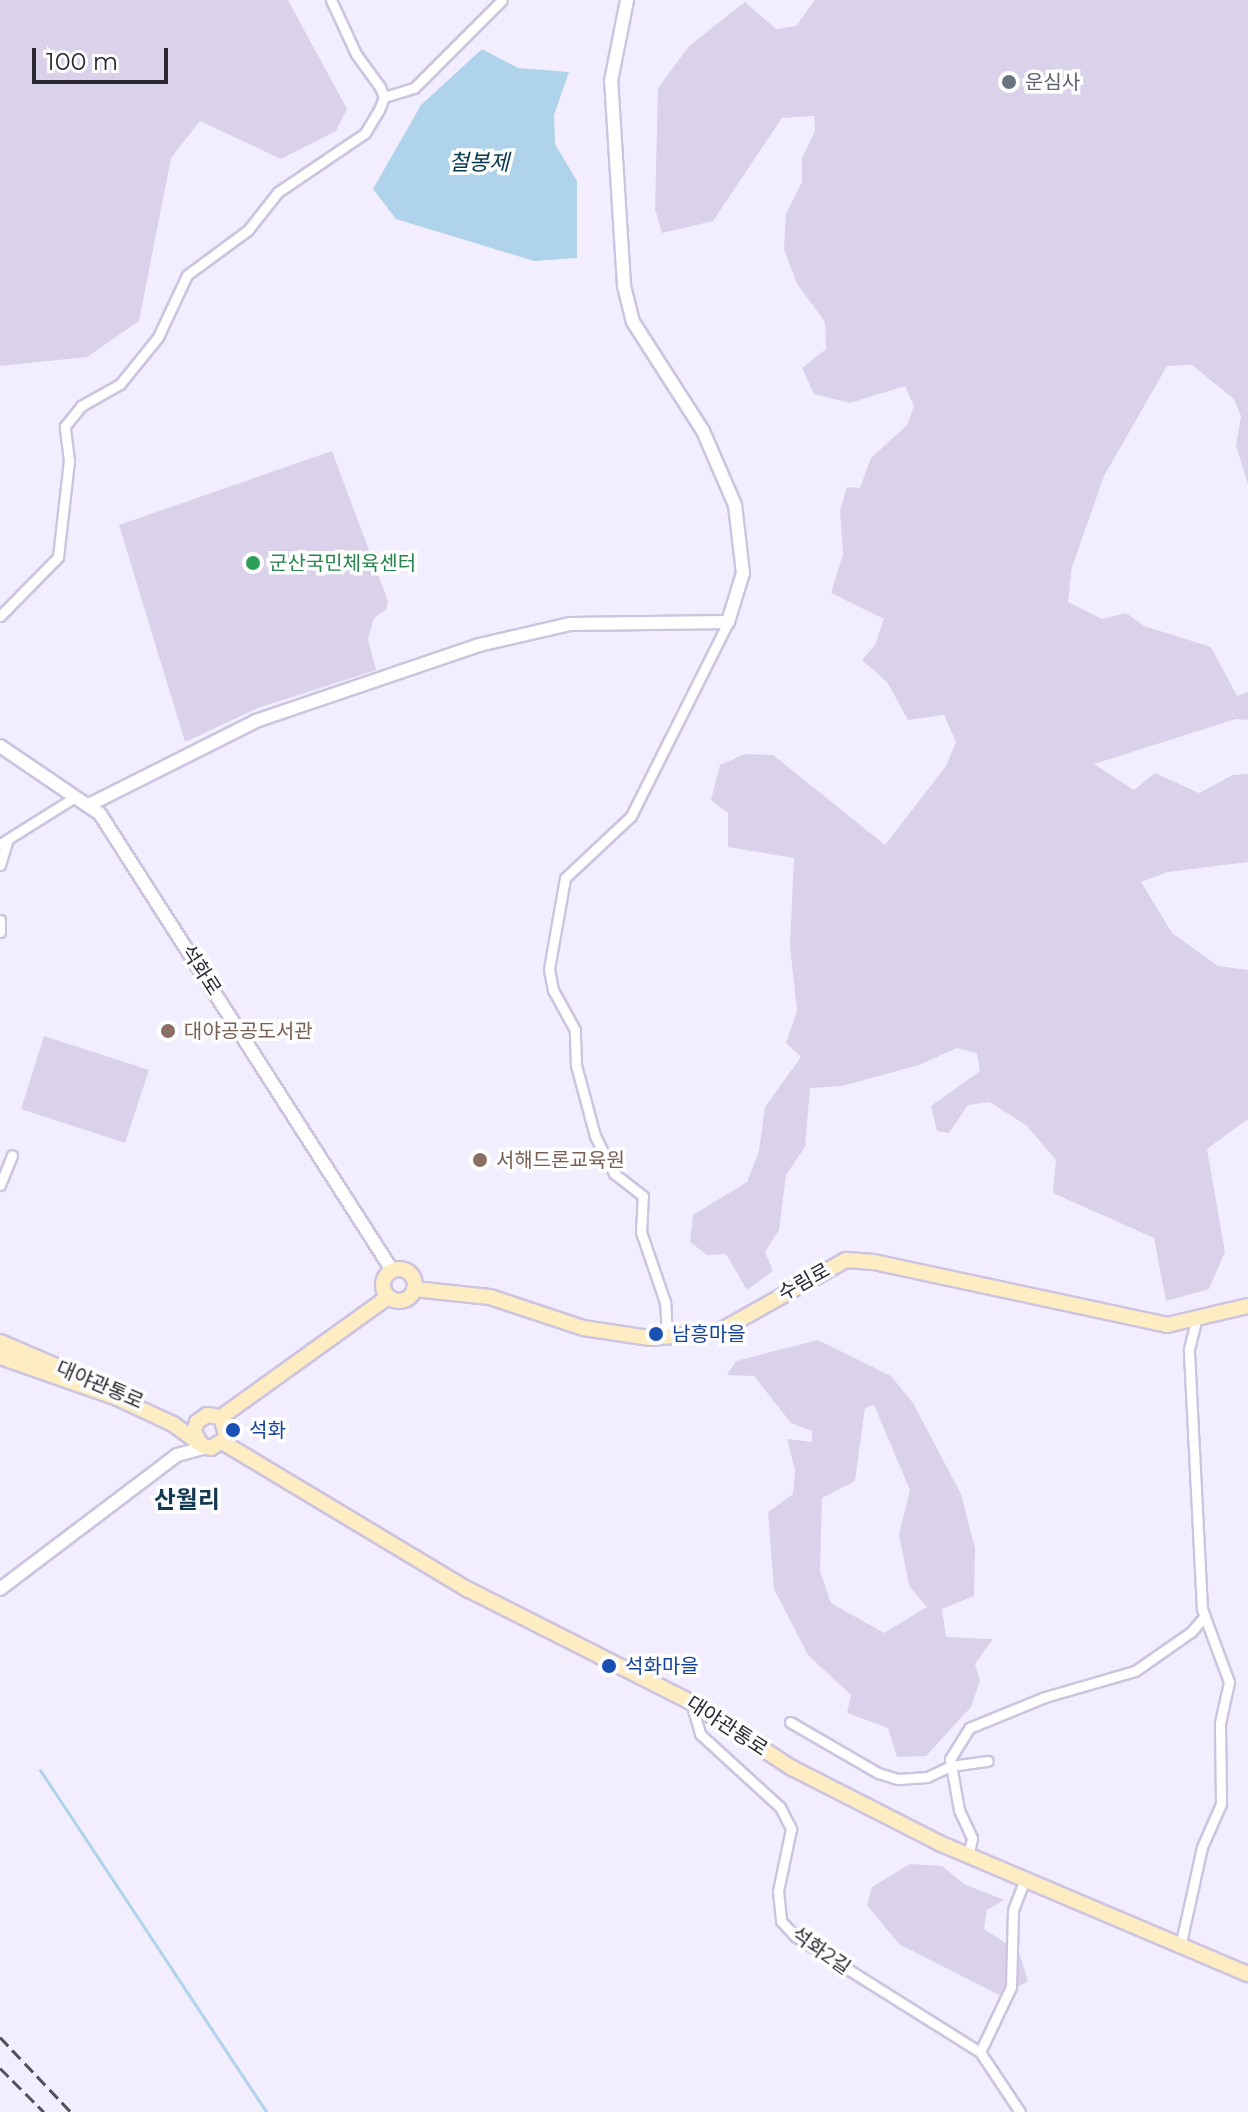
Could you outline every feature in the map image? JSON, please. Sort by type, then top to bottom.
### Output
[{"type":"main road","name":"수림로","points":[[221,1417],[388,1297],[405,1299],[414,1289],[490,1297],[622,1335],[667,1337],[718,1332],[846,1260],[1167,1325],[1196,1321],[1248,1306]]},
{"type":"main road","points":[[388,1297],[383,1285],[392,1270],[408,1272],[414,1289]]},
{"type":"main road","name":"대야관통로","points":[[0,1342],[175,1417],[221,1417]]},
{"type":"main road","name":"대야관통로","points":[[0,1357],[117,1398],[199,1441]]},
{"type":"main road","points":[[201,1418],[199,1441],[224,1443],[228,1428],[221,1417]]},
{"type":"main road","name":"대야관통로","points":[[224,1443],[469,1590],[691,1702],[792,1768],[968,1856],[1248,1974]]},
{"type":"street","points":[[331,0],[384,97]]},
{"type":"street","points":[[0,616],[58,557],[69,461],[65,426],[81,406],[120,384],[139,361],[158,337],[187,275],[248,230],[278,192],[365,133],[384,97],[414,88],[502,0]]},
{"type":"street","points":[[627,0],[611,81],[624,285],[633,322],[703,431],[735,505],[743,573],[728,622],[631,816],[565,878],[549,969],[553,990],[575,1030],[576,1065],[595,1136],[614,1173],[643,1196],[641,1232],[665,1302],[667,1337]]},
{"type":"street","points":[[89,805],[256,721],[509,637],[570,624],[728,622]]},
{"type":"street","name":"석화로","points":[[0,746],[89,805],[110,827],[392,1270]]},
{"type":"street","points":[[0,865],[4,841],[75,797]]},
{"type":"street","points":[[0,920],[0,932]]},
{"type":"street","points":[[0,1185],[12,1155]]},
{"type":"street","points":[[1180,1947],[1202,1847],[1221,1804],[1220,1723],[1229,1682],[1205,1616],[1189,1349],[1196,1321]]},
{"type":"street","points":[[0,1582],[199,1441]]},
{"type":"street","points":[[0,1589],[199,1441]]},
{"type":"street","points":[[968,1856],[972,1838],[959,1810],[951,1766],[969,1728],[1045,1697],[1135,1671],[1191,1632],[1205,1616]]},
{"type":"street","name":"석화2길","points":[[691,1702],[700,1734],[780,1807],[791,1829],[778,1891],[781,1921],[795,1936],[980,2052],[1020,2112]]},
{"type":"street","points":[[790,1722],[878,1773],[898,1779],[927,1777],[951,1766],[988,1761]]},
{"type":"street","points":[[980,2052],[1011,1987],[1013,1910],[1024,1881]]},
{"type":"shaded area","points":[[0,0],[288,0],[347,109],[336,131],[281,159],[200,121],[171,158],[139,321],[87,357],[0,366]]},
{"type":"shaded area","points":[[815,0],[1248,0],[1248,484],[1236,446],[1241,416],[1234,399],[1192,365],[1167,366],[1104,476],[1072,567],[1068,602],[1102,619],[1126,613],[1144,626],[1211,647],[1237,696],[1248,692],[1248,720],[1236,719],[1094,764],[1134,790],[1155,773],[1199,793],[1233,775],[1248,774],[1248,862],[1168,872],[1141,882],[1172,933],[1218,966],[1248,970],[1248,1119],[1207,1149],[1225,1252],[1209,1289],[1166,1301],[1154,1238],[1053,1193],[1056,1160],[1027,1126],[990,1102],[968,1105],[949,1133],[937,1131],[931,1106],[980,1071],[977,1053],[957,1048],[919,1065],[842,1086],[810,1088],[805,1147],[786,1175],[779,1230],[765,1252],[773,1271],[747,1290],[726,1254],[707,1255],[690,1242],[693,1215],[747,1182],[759,1151],[765,1107],[801,1057],[786,1043],[797,1011],[790,946],[794,858],[728,847],[728,813],[711,800],[720,765],[745,754],[773,755],[885,845],[946,766],[956,742],[944,715],[908,720],[887,682],[862,660],[875,645],[884,619],[831,593],[843,554],[840,511],[847,487],[860,488],[871,458],[907,425],[914,406],[905,386],[850,403],[814,394],[802,368],[826,349],[825,322],[797,284],[784,249],[786,214],[802,182],[802,158],[815,131],[814,116],[782,118],[713,221],[662,233],[655,209],[658,88],[689,46],[745,2],[776,29],[796,26]]},
{"type":"shaded area","name":"군산국민체육센터","points":[[332,451],[388,601],[386,610],[374,618],[368,639],[376,670],[258,708],[185,742],[119,525]]},
{"type":"shaded area","points":[[44,1036],[149,1070],[125,1143],[21,1109]]},
{"type":"shaded area","points":[[818,1340],[891,1376],[913,1403],[961,1494],[975,1548],[974,1596],[942,1609],[946,1637],[993,1639],[975,1664],[980,1681],[971,1707],[926,1756],[897,1757],[888,1728],[847,1713],[851,1695],[808,1655],[774,1589],[768,1512],[793,1494],[795,1470],[787,1439],[812,1442],[812,1431],[791,1423],[754,1376],[727,1375],[736,1361]],"holes":[[[874,1405],[910,1490],[899,1534],[909,1586],[927,1607],[884,1633],[831,1603],[820,1571],[822,1498],[855,1481],[865,1408]]]},
{"type":"shaded area","points":[[910,1864],[942,1866],[964,1884],[1004,1900],[987,1910],[984,1929],[1019,1952],[1028,1981],[1001,1996],[899,1944],[867,1905],[872,1887]]},
{"type":"water","name":"철봉제","points":[[482,49],[518,68],[569,72],[554,115],[555,144],[577,181],[577,258],[534,261],[396,219],[373,189],[421,105]]},
{"type":"waterway","points":[[40,1770],[266,2112]]},
{"type":"railway","points":[[0,2037],[71,2112]]},
{"type":"railway","points":[[0,2068],[44,2112]]},
{"type":"place","name":"운심사","points":[[1009,82]]},
{"type":"place","name":"군산국민체육센터","points":[[253,563]]},
{"type":"place","name":"대야공공도서관","points":[[168,1031]]},
{"type":"place","name":"서해드론교육원","points":[[480,1160]]},
{"type":"place","name":"남흥마을","points":[[656,1334]]},
{"type":"place","name":"석화","points":[[233,1430]]},
{"type":"place","name":"석화마을","points":[[609,1666]]},
{"type":"district","name":"산월리","points":[[187,1500]]}]
